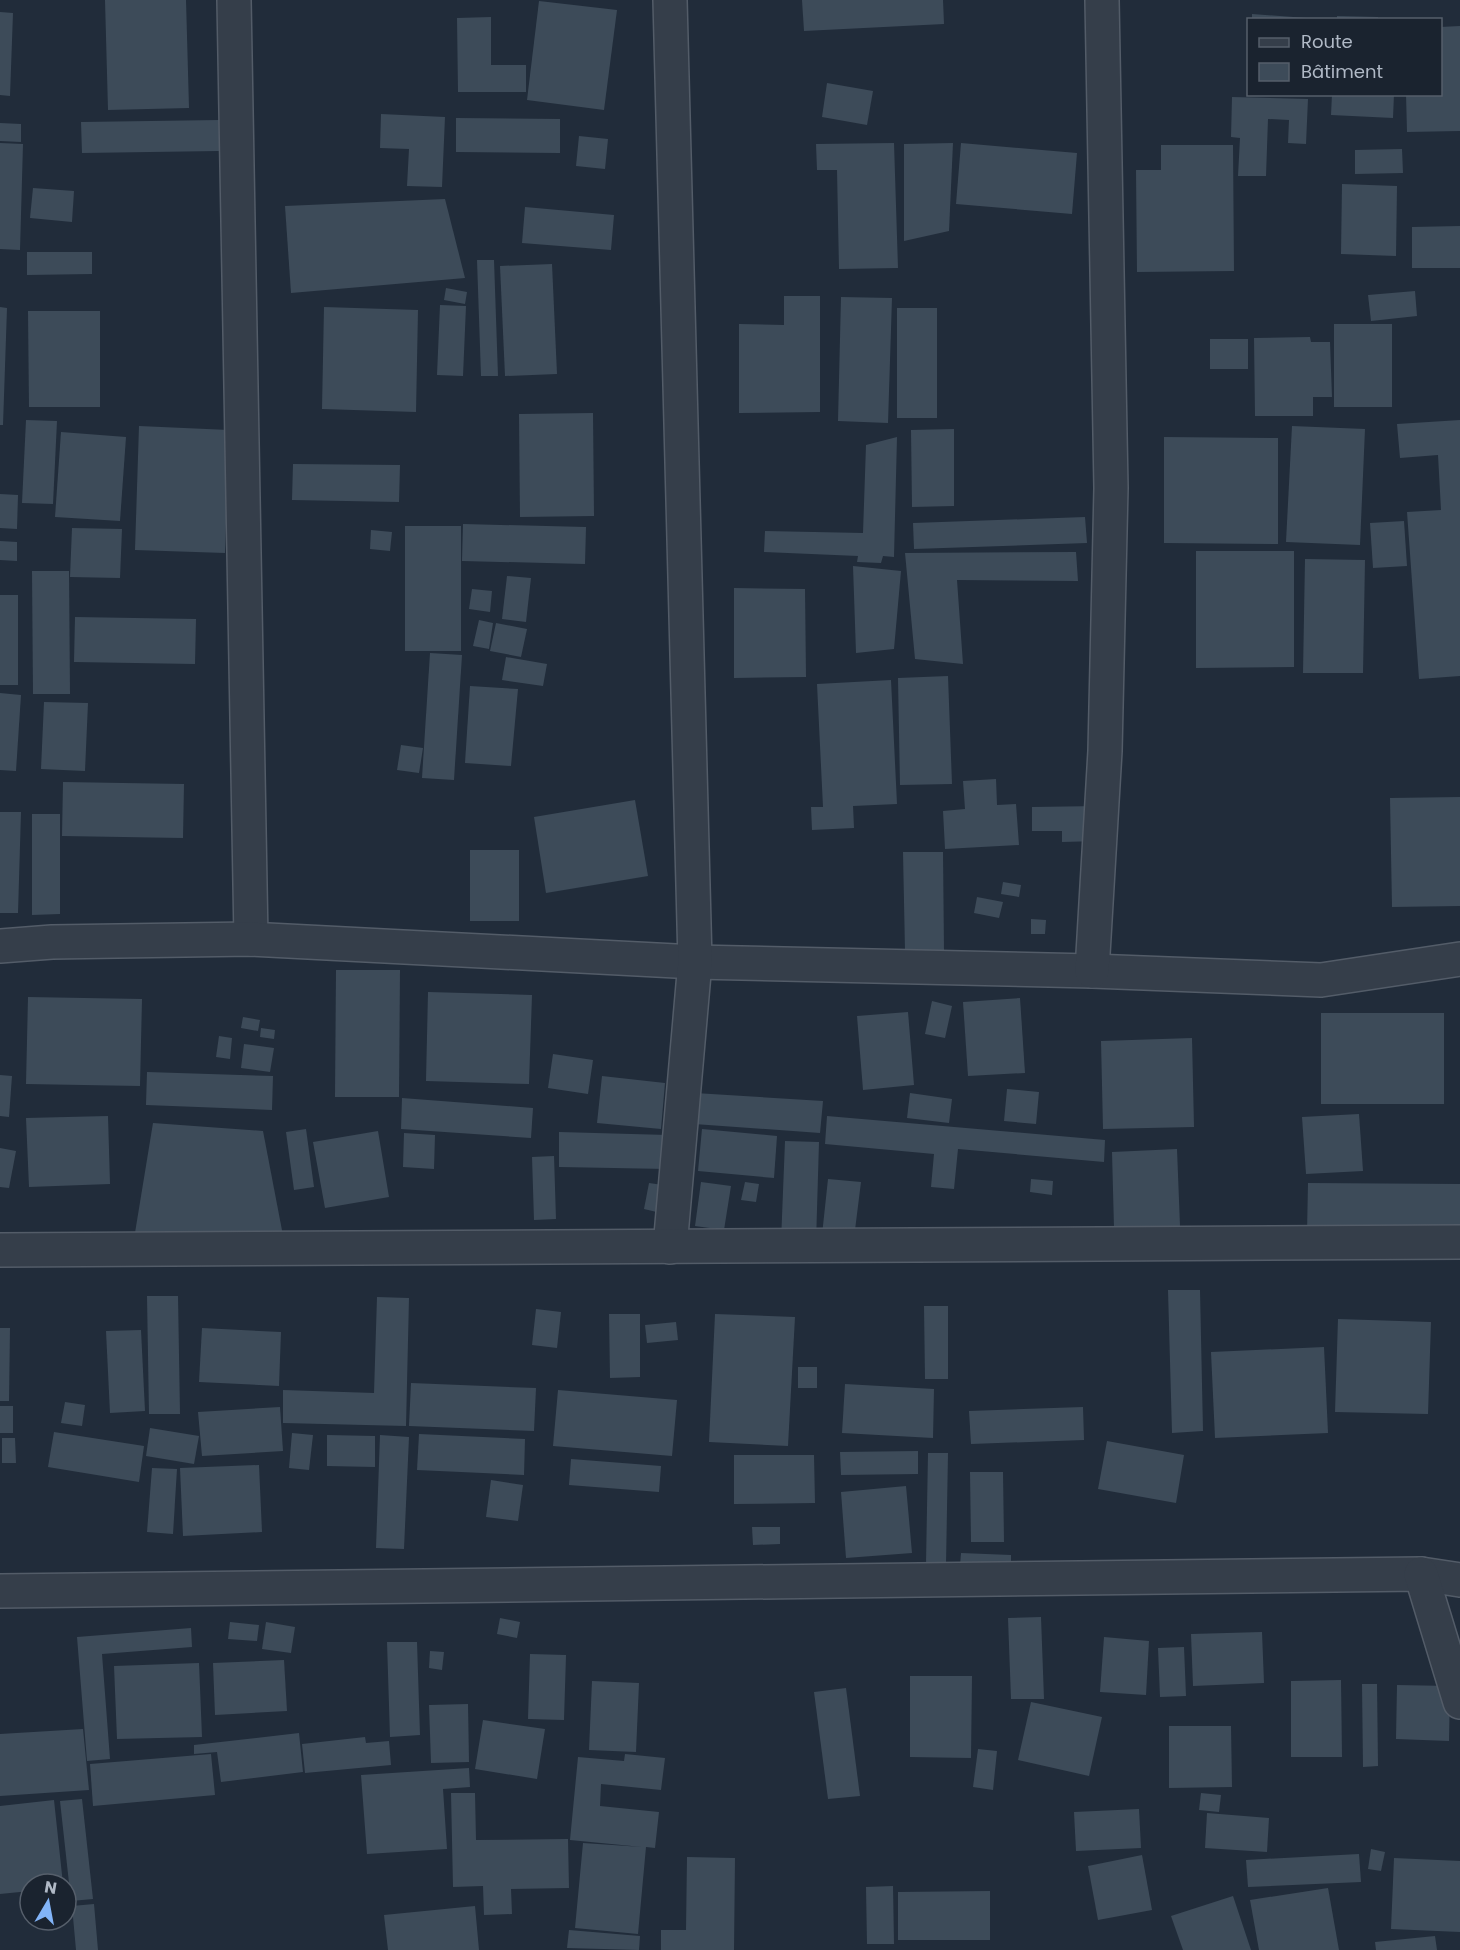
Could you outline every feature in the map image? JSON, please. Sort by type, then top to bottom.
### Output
[{"type":"street","points":[[234,0],[251,939]]},
{"type":"street","points":[[670,0],[695,962],[670,1246]]},
{"type":"street","points":[[1092,971],[1105,750],[1111,488],[1102,0]]},
{"type":"street","points":[[0,946],[52,942],[251,939],[695,962],[1092,971],[1321,980],[1460,959]]},
{"type":"street","points":[[0,1250],[1460,1242]]},
{"type":"street","points":[[1420,1574],[1460,1702]]},
{"type":"street","points":[[0,1592],[1420,1574],[1460,1580]]},
{"type":"building","points":[[105,0],[186,0],[189,108],[108,110]]},
{"type":"building","points":[[802,0],[943,0],[944,24],[804,31]]},
{"type":"building","points":[[539,1],[617,10],[604,110],[527,100]]},
{"type":"building","points":[[0,12],[13,13],[10,96],[0,95]]},
{"type":"building","points":[[1252,14],[1307,18],[1252,18]]},
{"type":"building","points":[[1337,16],[1378,17],[1378,18],[1337,18]]},
{"type":"building","points":[[491,17],[491,65],[526,65],[526,92],[458,92],[457,18]]},
{"type":"building","points":[[1460,26],[1460,131],[1407,132],[1406,96],[1442,96],[1442,27]]},
{"type":"building","points":[[827,83],[873,91],[867,125],[822,117]]},
{"type":"building","points":[[1332,96],[1394,96],[1393,118],[1331,115]]},
{"type":"building","points":[[1232,97],[1308,99],[1306,144],[1288,143],[1289,120],[1268,119],[1266,176],[1238,176],[1240,138],[1231,137]]},
{"type":"building","points":[[381,114],[445,117],[442,187],[407,186],[409,149],[380,148]]},
{"type":"building","points":[[456,118],[560,119],[560,153],[456,152]]},
{"type":"building","points":[[219,120],[219,151],[82,153],[81,122]]},
{"type":"building","points":[[0,123],[21,124],[21,142],[0,141]]},
{"type":"building","points":[[579,136],[608,139],[605,169],[576,166]]},
{"type":"building","points":[[0,143],[23,144],[20,250],[0,249]]},
{"type":"building","points":[[894,143],[898,268],[839,269],[837,170],[817,170],[816,144]]},
{"type":"building","points":[[953,143],[949,231],[904,241],[904,144]]},
{"type":"building","points":[[961,143],[1077,153],[1072,214],[956,204]]},
{"type":"building","points":[[1161,145],[1233,145],[1234,271],[1137,272],[1136,170],[1161,170]]},
{"type":"building","points":[[1402,149],[1403,173],[1355,174],[1355,150]]},
{"type":"building","points":[[1342,184],[1397,186],[1396,256],[1341,254]]},
{"type":"building","points":[[33,188],[74,191],[72,222],[30,218]]},
{"type":"building","points":[[445,199],[465,278],[291,293],[285,206]]},
{"type":"building","points":[[525,207],[614,215],[611,250],[522,243]]},
{"type":"building","points":[[1460,226],[1460,268],[1412,268],[1412,227]]},
{"type":"building","points":[[27,252],[92,252],[92,274],[27,275]]},
{"type":"building","points":[[477,260],[494,260],[498,376],[481,376]]},
{"type":"building","points":[[552,264],[557,374],[505,376],[500,266]]},
{"type":"building","points":[[446,288],[467,292],[465,304],[444,300]]},
{"type":"building","points":[[1415,291],[1417,316],[1371,321],[1368,295]]},
{"type":"building","points":[[784,296],[820,296],[820,412],[739,413],[739,324],[784,325]]},
{"type":"building","points":[[841,297],[892,298],[888,423],[838,421]]},
{"type":"building","points":[[440,305],[466,306],[463,376],[437,375]]},
{"type":"building","points":[[0,307],[7,308],[3,425],[0,425]]},
{"type":"building","points":[[324,307],[418,310],[416,412],[322,409]]},
{"type":"building","points":[[897,308],[937,308],[937,418],[897,418]]},
{"type":"building","points":[[28,311],[100,311],[100,407],[29,407]]},
{"type":"building","points":[[1334,324],[1392,324],[1392,407],[1334,407]]},
{"type":"building","points":[[1310,337],[1311,342],[1330,342],[1332,397],[1313,397],[1313,416],[1255,416],[1254,338]]},
{"type":"building","points":[[1210,339],[1248,339],[1248,369],[1210,369]]},
{"type":"building","points":[[593,413],[594,516],[520,517],[519,414]]},
{"type":"building","points":[[26,420],[57,421],[53,504],[22,503]]},
{"type":"building","points":[[1460,420],[1460,676],[1419,679],[1407,512],[1441,510],[1438,455],[1400,458],[1397,424]]},
{"type":"building","points":[[139,426],[229,430],[225,553],[135,550]]},
{"type":"building","points":[[1292,426],[1365,429],[1360,545],[1286,542]]},
{"type":"building","points":[[954,429],[954,506],[912,507],[911,430]]},
{"type":"building","points":[[61,432],[126,437],[120,521],[55,517]]},
{"type":"building","points":[[897,437],[894,557],[883,556],[881,563],[857,562],[858,556],[764,552],[765,531],[863,533],[866,445]]},
{"type":"building","points":[[1164,437],[1278,438],[1278,544],[1164,543]]},
{"type":"building","points":[[293,464],[400,465],[399,502],[292,500]]},
{"type":"building","points":[[0,494],[18,495],[17,529],[0,528]]},
{"type":"building","points":[[1085,517],[1087,543],[914,549],[913,523]]},
{"type":"building","points":[[1404,521],[1407,566],[1373,568],[1370,523]]},
{"type":"building","points":[[463,524],[586,527],[585,564],[462,561]]},
{"type":"building","points":[[405,526],[461,526],[461,651],[405,651]]},
{"type":"building","points":[[72,528],[122,529],[120,578],[70,577]]},
{"type":"building","points":[[371,530],[392,532],[390,551],[370,549]]},
{"type":"building","points":[[0,541],[17,542],[17,561],[0,560]]},
{"type":"building","points":[[1196,551],[1294,551],[1294,667],[1196,668]]},
{"type":"building","points":[[1076,552],[1078,581],[957,580],[963,664],[915,659],[905,553]]},
{"type":"building","points":[[1305,559],[1365,560],[1363,673],[1303,673]]},
{"type":"building","points":[[853,566],[901,571],[894,649],[856,653]]},
{"type":"building","points":[[32,571],[69,571],[70,694],[33,694]]},
{"type":"building","points":[[507,576],[531,578],[526,622],[502,619]]},
{"type":"building","points":[[734,588],[805,589],[806,677],[734,678]]},
{"type":"building","points":[[472,589],[492,591],[490,612],[469,609]]},
{"type":"building","points":[[0,595],[18,595],[18,685],[0,685]]},
{"type":"building","points":[[75,617],[196,619],[195,664],[74,662]]},
{"type":"building","points":[[479,620],[493,623],[489,649],[473,646]]},
{"type":"building","points":[[496,623],[527,629],[521,657],[490,651]]},
{"type":"building","points":[[430,653],[462,655],[454,780],[422,778]]},
{"type":"building","points":[[506,657],[547,664],[543,686],[502,680]]},
{"type":"building","points":[[948,676],[952,784],[900,785],[898,678]]},
{"type":"building","points":[[891,680],[897,804],[853,806],[854,828],[812,830],[811,807],[823,807],[817,684]]},
{"type":"building","points":[[470,686],[518,689],[511,766],[465,763]]},
{"type":"building","points":[[0,693],[21,695],[16,771],[0,770]]},
{"type":"building","points":[[44,702],[88,703],[85,771],[41,769]]},
{"type":"building","points":[[401,745],[423,748],[419,773],[397,770]]},
{"type":"building","points":[[996,779],[997,805],[1016,804],[1019,845],[945,849],[943,811],[965,809],[963,781]]},
{"type":"building","points":[[63,782],[184,784],[183,838],[62,836]]},
{"type":"building","points":[[1460,797],[1460,906],[1392,907],[1390,798]]},
{"type":"building","points":[[635,800],[648,876],[546,893],[534,817]]},
{"type":"building","points":[[1099,806],[1099,841],[1062,842],[1062,831],[1032,831],[1032,807]]},
{"type":"building","points":[[0,812],[21,812],[18,913],[0,913]]},
{"type":"building","points":[[32,814],[60,814],[60,914],[32,915]]},
{"type":"building","points":[[470,850],[519,850],[519,921],[470,921]]},
{"type":"building","points":[[903,852],[943,852],[944,951],[905,951]]},
{"type":"building","points":[[1003,882],[1021,885],[1019,897],[1001,894]]},
{"type":"building","points":[[977,897],[1003,902],[999,918],[974,913]]},
{"type":"building","points":[[1031,919],[1046,920],[1045,934],[1031,934]]},
{"type":"building","points":[[336,970],[400,970],[399,1097],[335,1097]]},
{"type":"building","points":[[428,992],[532,995],[529,1084],[426,1081]]},
{"type":"building","points":[[28,997],[142,999],[140,1086],[26,1084]]},
{"type":"building","points":[[1020,998],[1025,1073],[968,1076],[963,1002]]},
{"type":"building","points":[[932,1001],[952,1006],[945,1038],[925,1034]]},
{"type":"building","points":[[908,1012],[914,1085],[863,1090],[857,1016]]},
{"type":"building","points":[[1321,1013],[1444,1013],[1444,1104],[1321,1104]]},
{"type":"building","points":[[243,1017],[260,1020],[258,1031],[241,1028]]},
{"type":"building","points":[[261,1028],[275,1030],[274,1039],[260,1037]]},
{"type":"building","points":[[219,1036],[232,1038],[230,1059],[216,1057]]},
{"type":"building","points":[[1192,1038],[1194,1127],[1103,1129],[1101,1041]]},
{"type":"building","points":[[244,1044],[274,1048],[270,1072],[241,1068]]},
{"type":"building","points":[[553,1054],[593,1060],[588,1094],[548,1088]]},
{"type":"building","points":[[147,1072],[273,1076],[272,1110],[146,1105]]},
{"type":"building","points":[[0,1075],[12,1076],[9,1117],[0,1116]]},
{"type":"building","points":[[602,1076],[665,1083],[661,1129],[597,1123]]},
{"type":"building","points":[[1007,1089],[1039,1092],[1036,1124],[1004,1121]]},
{"type":"building","points":[[695,1093],[823,1101],[820,1133],[694,1124]]},
{"type":"building","points":[[910,1093],[952,1099],[949,1123],[907,1118]]},
{"type":"building","points":[[402,1098],[533,1108],[531,1138],[401,1129]]},
{"type":"building","points":[[1359,1114],[1363,1171],[1306,1174],[1302,1117]]},
{"type":"building","points":[[108,1116],[110,1184],[29,1187],[26,1118]]},
{"type":"building","points":[[827,1116],[1105,1140],[1104,1162],[958,1149],[954,1189],[931,1187],[934,1154],[825,1144]]},
{"type":"building","points":[[153,1123],[263,1131],[285,1246],[133,1245]]},
{"type":"building","points":[[306,1129],[314,1187],[294,1190],[286,1132]]},
{"type":"building","points":[[702,1129],[777,1136],[774,1178],[698,1171]]},
{"type":"building","points":[[378,1131],[389,1197],[325,1208],[313,1142]]},
{"type":"building","points":[[559,1132],[668,1135],[667,1169],[559,1167]]},
{"type":"building","points":[[404,1133],[435,1135],[434,1169],[403,1167]]},
{"type":"building","points":[[785,1141],[819,1142],[816,1243],[781,1242]]},
{"type":"building","points":[[0,1148],[16,1151],[9,1188],[0,1187]]},
{"type":"building","points":[[1177,1149],[1180,1226],[1114,1228],[1112,1152]]},
{"type":"building","points":[[554,1156],[556,1219],[534,1220],[532,1157]]},
{"type":"building","points":[[828,1179],[861,1182],[854,1238],[822,1235]]},
{"type":"building","points":[[1031,1179],[1053,1181],[1052,1195],[1030,1192]]},
{"type":"building","points":[[701,1182],[731,1186],[724,1230],[695,1226]]},
{"type":"building","points":[[745,1182],[759,1184],[756,1202],[741,1200]]},
{"type":"building","points":[[649,1183],[670,1186],[665,1214],[644,1209]]},
{"type":"building","points":[[1308,1183],[1460,1184],[1460,1234],[1307,1233]]},
{"type":"building","points":[[1168,1290],[1200,1290],[1203,1431],[1172,1433]]},
{"type":"building","points":[[147,1296],[178,1296],[180,1414],[149,1414]]},
{"type":"building","points":[[377,1297],[409,1298],[406,1426],[283,1423],[283,1390],[374,1393]]},
{"type":"building","points":[[924,1306],[948,1306],[948,1379],[925,1379]]},
{"type":"building","points":[[536,1309],[561,1312],[557,1348],[532,1345]]},
{"type":"building","points":[[609,1314],[640,1314],[640,1377],[610,1378]]},
{"type":"building","points":[[715,1314],[795,1317],[788,1446],[709,1442]]},
{"type":"building","points":[[1338,1319],[1431,1322],[1428,1414],[1335,1412]]},
{"type":"building","points":[[676,1322],[678,1340],[647,1343],[645,1325]]},
{"type":"building","points":[[0,1328],[10,1328],[9,1401],[0,1401]]},
{"type":"building","points":[[202,1328],[281,1332],[279,1386],[199,1382]]},
{"type":"building","points":[[141,1330],[145,1411],[110,1413],[106,1331]]},
{"type":"building","points":[[1324,1347],[1328,1433],[1215,1438],[1211,1352]]},
{"type":"building","points":[[798,1367],[817,1367],[817,1388],[798,1388]]},
{"type":"building","points":[[411,1383],[536,1388],[534,1431],[409,1426]]},
{"type":"building","points":[[845,1384],[934,1389],[933,1438],[842,1433]]},
{"type":"building","points":[[558,1390],[677,1400],[672,1456],[553,1446]]},
{"type":"building","points":[[65,1402],[85,1405],[82,1426],[61,1423]]},
{"type":"building","points":[[0,1406],[13,1406],[13,1433],[0,1433]]},
{"type":"building","points":[[280,1407],[283,1451],[202,1456],[198,1412]]},
{"type":"building","points":[[1083,1407],[1084,1440],[971,1444],[969,1411]]},
{"type":"building","points":[[150,1428],[199,1436],[194,1464],[146,1456]]},
{"type":"building","points":[[54,1432],[144,1446],[139,1482],[48,1467]]},
{"type":"building","points":[[292,1433],[313,1435],[309,1470],[289,1468]]},
{"type":"building","points":[[419,1434],[525,1439],[524,1475],[417,1470]]},
{"type":"building","points":[[327,1435],[375,1436],[375,1467],[327,1466]]},
{"type":"building","points":[[380,1435],[409,1437],[404,1549],[376,1548]]},
{"type":"building","points":[[2,1438],[15,1438],[16,1463],[2,1463]]},
{"type":"building","points":[[1107,1441],[1184,1455],[1176,1503],[1098,1489]]},
{"type":"building","points":[[918,1451],[918,1474],[841,1475],[840,1452]]},
{"type":"building","points":[[928,1453],[948,1453],[946,1565],[926,1564]]},
{"type":"building","points":[[734,1455],[814,1455],[815,1503],[734,1504]]},
{"type":"building","points":[[571,1459],[661,1466],[659,1492],[569,1485]]},
{"type":"building","points":[[259,1465],[262,1532],[183,1536],[180,1468]]},
{"type":"building","points":[[152,1468],[177,1469],[173,1534],[147,1532]]},
{"type":"building","points":[[970,1472],[1003,1472],[1004,1542],[971,1542]]},
{"type":"building","points":[[491,1480],[523,1485],[518,1521],[486,1517]]},
{"type":"building","points":[[906,1486],[912,1553],[846,1558],[841,1492]]},
{"type":"building","points":[[752,1527],[780,1527],[780,1544],[753,1545]]},
{"type":"building","points":[[961,1553],[1011,1555],[1011,1568],[960,1566]]},
{"type":"building","points":[[1041,1617],[1044,1699],[1011,1699],[1008,1618]]},
{"type":"building","points":[[500,1618],[520,1622],[517,1638],[497,1634]]},
{"type":"building","points":[[230,1622],[259,1625],[257,1641],[228,1639]]},
{"type":"building","points":[[266,1622],[295,1627],[291,1653],[262,1649]]},
{"type":"building","points":[[191,1628],[192,1647],[102,1654],[110,1759],[87,1761],[77,1637]]},
{"type":"building","points":[[1262,1632],[1264,1683],[1193,1686],[1191,1634]]},
{"type":"building","points":[[1104,1637],[1149,1641],[1146,1695],[1100,1692]]},
{"type":"building","points":[[387,1642],[417,1642],[420,1735],[390,1737]]},
{"type":"building","points":[[1184,1647],[1186,1696],[1160,1697],[1158,1648]]},
{"type":"building","points":[[430,1651],[444,1652],[442,1670],[429,1668]]},
{"type":"building","points":[[530,1654],[566,1655],[564,1720],[528,1719]]},
{"type":"building","points":[[284,1660],[287,1711],[215,1715],[213,1663]]},
{"type":"building","points":[[199,1663],[202,1737],[117,1739],[114,1666]]},
{"type":"building","points":[[910,1676],[972,1676],[971,1758],[910,1757]]},
{"type":"building","points":[[1341,1680],[1342,1757],[1291,1757],[1291,1681]]},
{"type":"building","points":[[592,1681],[639,1683],[636,1752],[589,1750]]},
{"type":"building","points":[[1362,1684],[1377,1684],[1378,1766],[1363,1767]]},
{"type":"building","points":[[1397,1685],[1450,1686],[1449,1741],[1396,1739]]},
{"type":"building","points":[[846,1688],[860,1796],[828,1799],[814,1692]]},
{"type":"building","points":[[1031,1702],[1102,1717],[1089,1776],[1018,1760]]},
{"type":"building","points":[[468,1704],[469,1762],[431,1763],[429,1705]]},
{"type":"building","points":[[483,1720],[545,1729],[537,1779],[475,1769]]},
{"type":"building","points":[[1169,1726],[1231,1726],[1232,1787],[1169,1788]]},
{"type":"building","points":[[83,1729],[89,1790],[0,1796],[0,1734]]},
{"type":"building","points":[[299,1733],[303,1772],[221,1782],[217,1752],[194,1754],[194,1745]]},
{"type":"building","points":[[365,1737],[366,1743],[389,1741],[391,1765],[305,1773],[302,1744]]},
{"type":"building","points":[[978,1749],[997,1751],[993,1790],[973,1787]]},
{"type":"building","points":[[211,1754],[215,1795],[93,1806],[90,1764]]},
{"type":"building","points":[[625,1754],[665,1758],[661,1790],[601,1784],[600,1806],[659,1812],[655,1848],[646,1847],[638,1934],[575,1928],[583,1843],[642,1847],[570,1840],[578,1757],[624,1761]]},
{"type":"building","points":[[469,1768],[470,1787],[443,1789],[447,1849],[367,1854],[361,1775]]},
{"type":"building","points":[[451,1793],[475,1793],[476,1840],[568,1839],[569,1888],[511,1889],[512,1914],[484,1915],[483,1886],[453,1887]]},
{"type":"building","points":[[1201,1793],[1221,1795],[1219,1812],[1199,1810]]},
{"type":"building","points":[[82,1799],[93,1899],[78,1900],[78,1872],[68,1872],[60,1801]]},
{"type":"building","points":[[54,1800],[62,1872],[18,1872],[18,1892],[0,1894],[0,1806]]},
{"type":"building","points":[[1139,1809],[1141,1848],[1076,1851],[1074,1812]]},
{"type":"building","points":[[1207,1813],[1269,1818],[1267,1852],[1205,1848]]},
{"type":"building","points":[[1371,1849],[1385,1852],[1381,1871],[1368,1869]]},
{"type":"building","points":[[1359,1854],[1361,1882],[1248,1887],[1246,1860]]},
{"type":"building","points":[[1142,1855],[1152,1910],[1098,1920],[1088,1866]]},
{"type":"building","points":[[687,1857],[735,1858],[734,1950],[661,1950],[661,1930],[686,1930]]},
{"type":"building","points":[[1394,1858],[1460,1861],[1460,1932],[1391,1929]]},
{"type":"building","points":[[893,1886],[894,1944],[867,1944],[866,1887]]},
{"type":"building","points":[[1328,1888],[1339,1950],[1259,1950],[1250,1900]]},
{"type":"building","points":[[990,1891],[990,1940],[898,1940],[898,1892]]},
{"type":"building","points":[[1233,1896],[1251,1950],[1183,1950],[1171,1916]]},
{"type":"building","points":[[94,1904],[98,1950],[76,1950],[74,1932],[78,1932],[78,1905]]},
{"type":"building","points":[[475,1906],[479,1950],[388,1950],[384,1915]]},
{"type":"building","points":[[569,1930],[640,1936],[639,1950],[567,1948]]},
{"type":"building","points":[[1435,1936],[1437,1950],[1376,1950],[1375,1942]]}]
